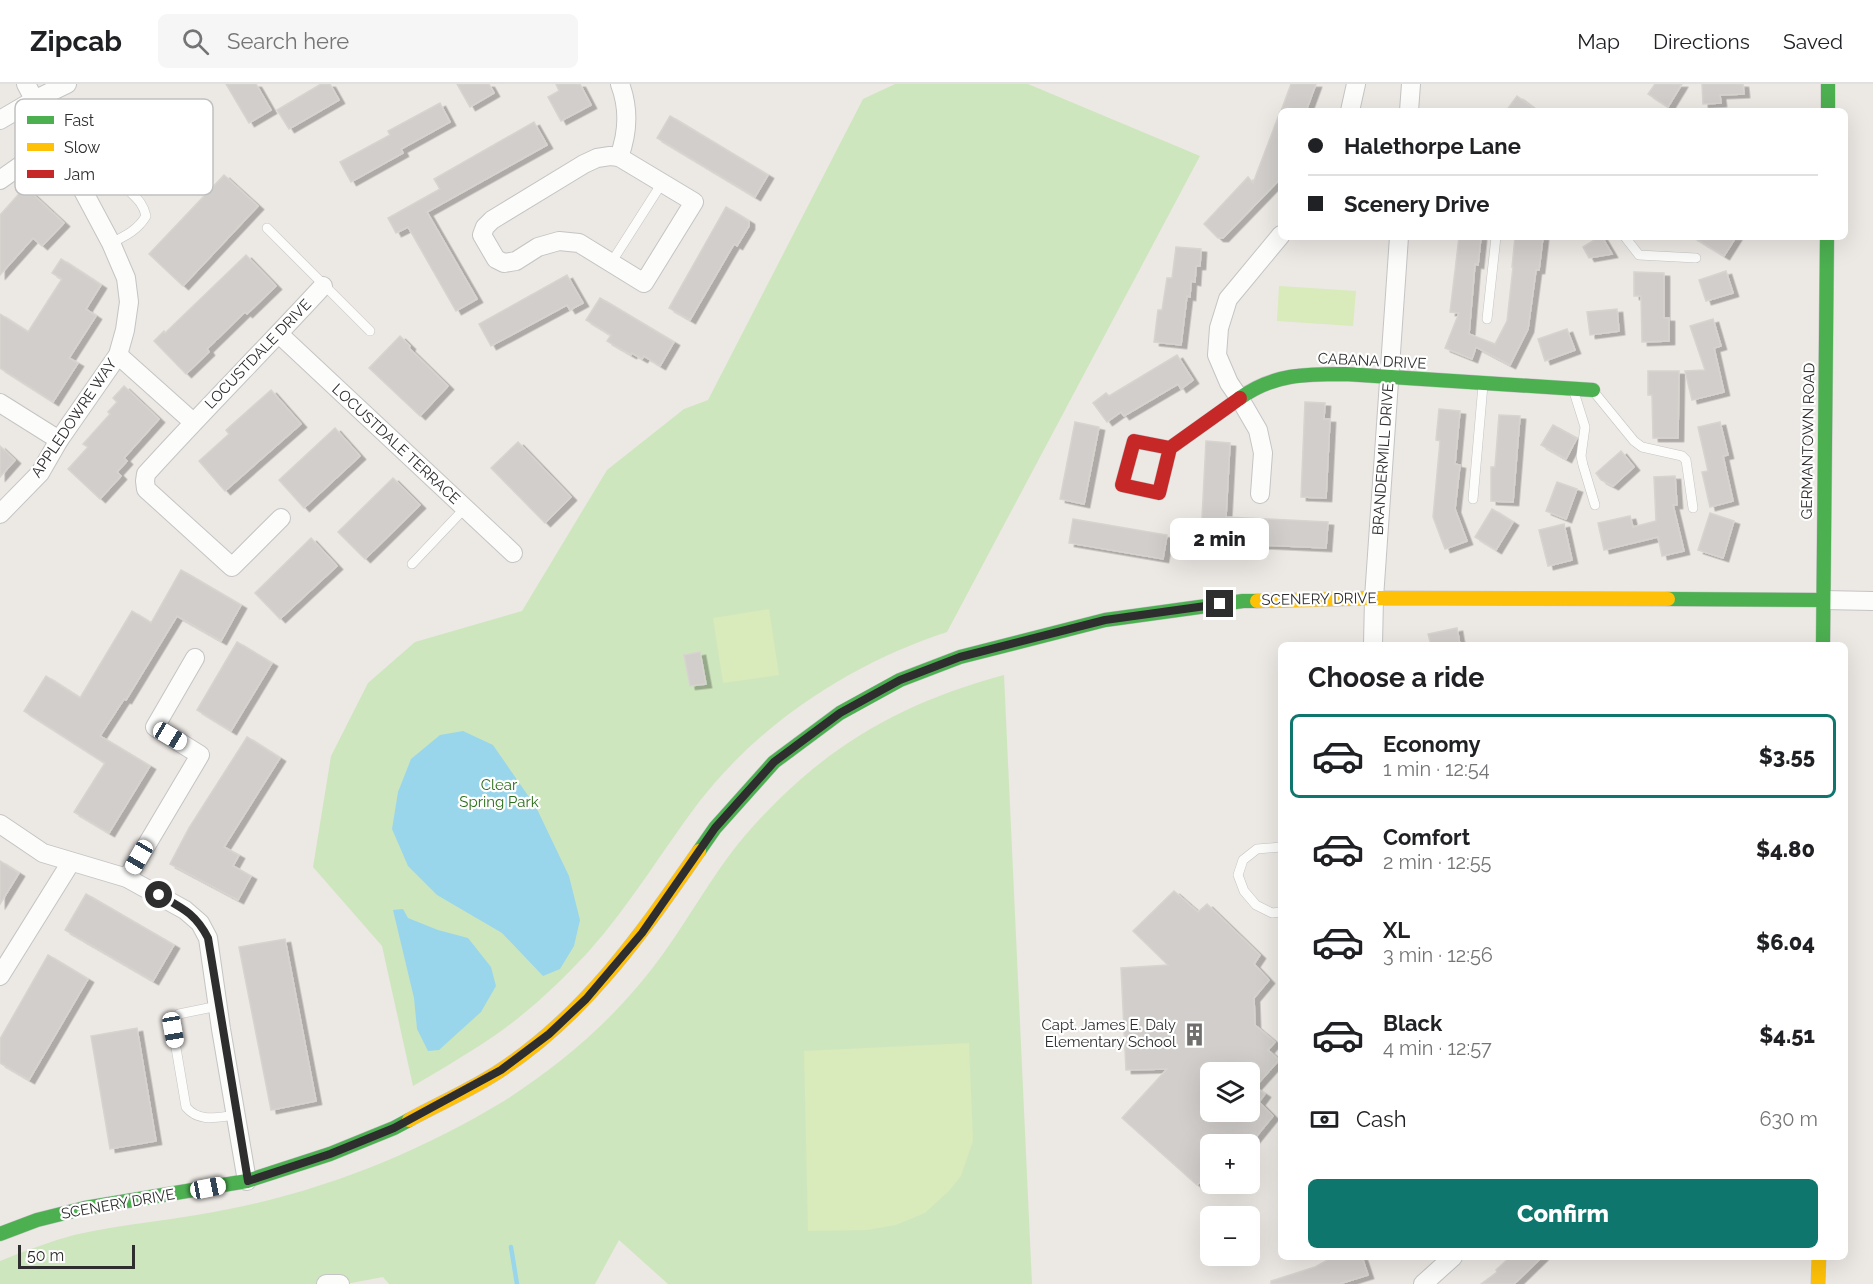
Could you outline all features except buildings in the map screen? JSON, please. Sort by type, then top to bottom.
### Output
[{"type":"street","points":[[30,92],[67,84]]},
{"type":"street","points":[[619,157],[626,140],[624,95],[620,84]]},
{"type":"street","points":[[1351,108],[1356,84]]},
{"type":"street","points":[[1409,108],[1411,84]]},
{"type":"street","points":[[1828,84],[1828,108]]},
{"type":"street","points":[[0,120],[15,106]]},
{"type":"street","points":[[619,157],[662,183],[694,202],[644,283],[579,243],[559,241],[538,247],[516,261],[504,263],[496,259],[482,235],[485,227],[492,220],[597,158],[619,157]]},
{"type":"street","points":[[0,180],[15,169]]},
{"type":"street","name":"APPLEDOWRE WAY","points":[[0,514],[40,473],[59,440],[118,355],[125,330],[129,302],[126,278],[111,243],[85,195]]},
{"type":"street","points":[[1260,494],[1263,453],[1258,430],[1229,383],[1217,356],[1219,328],[1228,299],[1278,238]]},
{"type":"street","name":"BRANDERMILL DRIVE","points":[[1374,642],[1374,598],[1399,240]]},
{"type":"street","name":"GERMANTOWN ROAD","points":[[1823,642],[1827,240]]},
{"type":"street","name":"LOCUSTDALE DRIVE","points":[[281,518],[232,567],[146,489],[146,474],[323,286]]},
{"type":"street","name":"LOCUSTDALE TERRACE","points":[[279,334],[513,553]]},
{"type":"street","name":"LOCUSTDALE DRIVE","points":[[118,355],[193,422]]},
{"type":"street","name":"CABANA DRIVE","points":[[1170,448],[1254,388],[1276,379],[1312,374],[1593,390]]},
{"type":"street","points":[[0,403],[59,440]]},
{"type":"street","name":"SCENERY DRIVE","points":[[0,1234],[37,1220],[86,1208],[248,1181],[330,1154],[394,1128],[501,1070],[549,1034],[586,999],[642,933],[715,828],[774,762],[840,713],[900,680],[960,657],[1105,620],[1243,601],[1374,598],[1873,601]]},
{"type":"street","points":[[127,878],[200,755],[155,727],[195,657]]},
{"type":"street","points":[[0,824],[43,853],[127,878],[185,910],[200,923],[208,938],[248,1181]]},
{"type":"street","points":[[0,976],[71,862]]},
{"type":"street","points":[[1423,1284],[1450,1260]]},
{"type":"street","points":[[1818,1260],[1818,1284]]},
{"type":"street","points":[[326,1284],[339,1284]]},
{"type":"lane","points":[[612,263],[662,183]]},
{"type":"lane","points":[[111,243],[134,230],[146,216],[144,206],[135,195]]},
{"type":"lane","points":[[267,228],[370,331]]},
{"type":"lane","points":[[1487,319],[1496,240]]},
{"type":"lane","points":[[1627,240],[1639,255],[1696,258]]},
{"type":"lane","points":[[1473,499],[1483,384]]},
{"type":"lane","points":[[1573,390],[1585,427],[1582,465],[1595,505]]},
{"type":"lane","points":[[1593,390],[1634,441],[1642,447],[1682,456],[1686,460],[1693,508]]},
{"type":"lane","points":[[412,564],[465,508]]},
{"type":"lane","points":[[1278,847],[1257,849],[1243,860],[1239,875],[1244,891],[1256,905],[1272,913],[1278,912]]},
{"type":"lane","points":[[218,1006],[179,1014],[173,1030],[186,1107],[192,1114],[201,1118],[236,1115]]},
{"type":"green space","name":"Clear Spring Park","points":[[895,84],[1028,84],[1200,156],[947,632],[877,660],[843,678],[780,721],[724,773],[699,802],[618,915],[564,977],[523,1014],[494,1036],[413,1086],[382,946],[313,867],[331,756],[368,683],[415,642],[522,611],[607,470],[684,409],[708,400],[863,99]]},
{"type":"green space","points":[[1279,286],[1356,291],[1353,326],[1277,321]]},
{"type":"green space","points":[[769,609],[779,675],[723,683],[713,618]]},
{"type":"green space","points":[[1004,675],[1032,1284],[668,1284],[619,1240],[595,1284],[389,1284],[383,1277],[346,1284],[0,1284],[0,1261],[27,1250],[74,1235],[210,1213],[301,1191],[406,1153],[504,1101],[570,1053],[629,996],[663,954],[738,844],[795,784],[825,759],[890,718],[963,687]]},
{"type":"green space","points":[[969,1043],[973,1141],[961,1176],[949,1191],[925,1213],[896,1225],[867,1230],[808,1231],[804,1051]]},
{"type":"water","points":[[463,731],[493,745],[536,807],[569,876],[580,920],[574,946],[560,969],[543,976],[502,933],[437,895],[408,866],[392,829],[398,792],[411,759],[440,735]]},
{"type":"water","points":[[403,909],[408,918],[438,930],[468,938],[491,967],[496,986],[481,1012],[439,1050],[428,1051],[417,1029],[414,998],[393,910]]},
{"type":"waterway","points":[[511,1247],[517,1284]]},
{"type":"traffic: fast","points":[[1828,84],[1828,108]]},
{"type":"traffic: fast","points":[[1823,642],[1827,240]]},
{"type":"traffic: fast","points":[[1240,398],[1252,390],[1277,380],[1303,375],[1330,374],[1593,390]]},
{"type":"traffic: fast","points":[[1668,599],[1823,600]]},
{"type":"traffic: fast","points":[[699,851],[715,828],[774,762],[840,713],[900,680],[960,657],[1105,620],[1257,601]]},
{"type":"traffic: fast","points":[[0,1234],[37,1220],[85,1208],[247,1181],[330,1154],[409,1120]]},
{"type":"traffic: slow","points":[[1257,601],[1374,598],[1668,599]]},
{"type":"traffic: slow","points":[[409,1120],[490,1077],[532,1048],[560,1024],[586,998],[634,942],[699,851]]},
{"type":"traffic: slow","points":[[1818,1284],[1819,1260]]},
{"type":"traffic: jam","points":[[1170,448],[1159,493],[1122,485],[1134,441],[1170,448],[1240,398]]},
{"type":"place","name":"Capt. James E. Daly Elementary School","points":[[1194,1034]]},
{"type":"route","points":[[159,895],[185,910],[200,923],[208,938],[221,1029],[248,1181],[330,1154],[394,1128],[501,1070],[549,1034],[586,999],[642,933],[715,828],[774,762],[840,713],[900,680],[960,657],[1105,620],[1220,604]]}]
